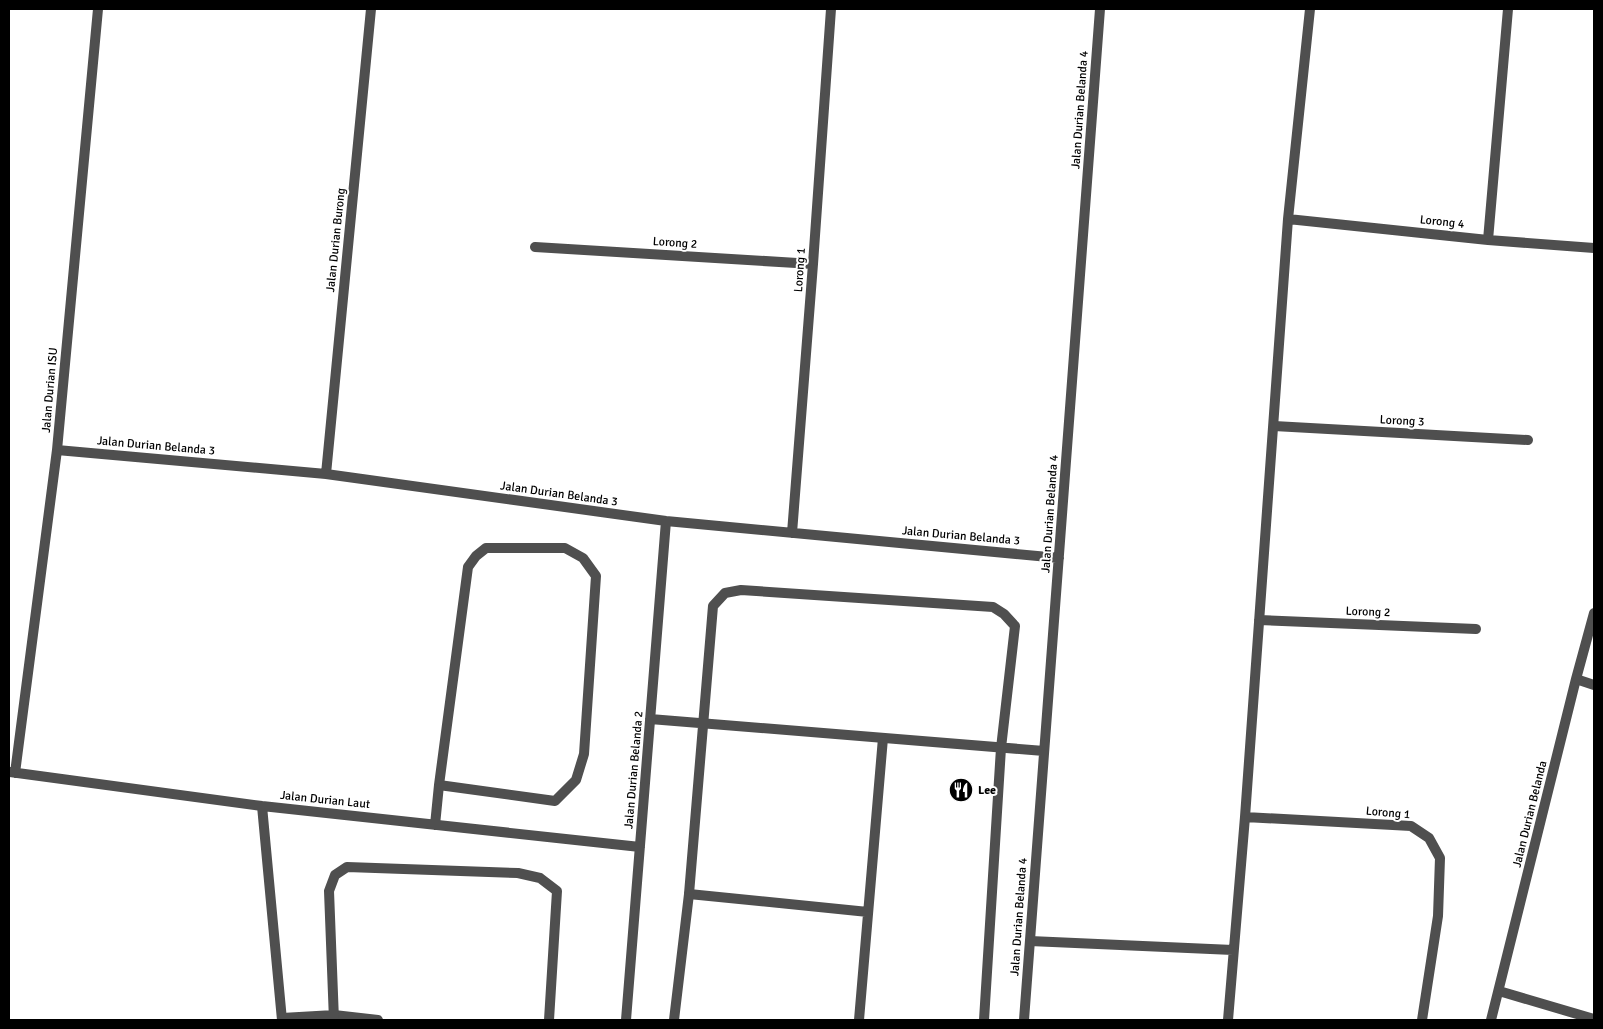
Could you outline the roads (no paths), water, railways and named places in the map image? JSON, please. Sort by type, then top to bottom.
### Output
[{"type":"street","name":"Jalan Durian ISU","points":[[12,772],[56,450],[98,9]]},
{"type":"street","name":"Jalan Durian Burong","points":[[326,474],[371,9]]},
{"type":"street","name":"Lorong 1","points":[[792,533],[831,9]]},
{"type":"street","name":"Jalan Durian Belanda 4","points":[[1024,1020],[1100,9]]},
{"type":"street","points":[[1228,1020],[1245,817],[1288,219],[1310,9]]},
{"type":"street","points":[[1488,240],[1508,9]]},
{"type":"street","name":"Lorong 4","points":[[1288,219],[1488,240],[1594,248]]},
{"type":"street","name":"Lorong 2","points":[[535,246],[813,264]]},
{"type":"street","name":"Lorong 3","points":[[1274,426],[1528,440]]},
{"type":"street","name":"Jalan Durian Belanda 3","points":[[56,450],[326,474],[666,521],[1059,558]]},
{"type":"street","name":"Jalan Durian Belanda 2","points":[[626,1020],[666,521]]},
{"type":"street","points":[[435,825],[439,785],[468,567],[476,556],[486,548],[565,548],[583,558],[596,576],[584,754],[576,780],[554,801],[439,785]]},
{"type":"street","points":[[674,1020],[689,894],[713,606],[725,594],[742,590],[993,608],[1004,614],[1014,626],[1001,748],[984,1020]]},
{"type":"street","name":"Jalan Durian Belanda","points":[[1490,1020],[1499,991],[1594,613]]},
{"type":"street","name":"Lorong 2","points":[[1259,620],[1476,629]]},
{"type":"street","points":[[1576,680],[1594,685]]},
{"type":"street","points":[[650,719],[1044,751]]},
{"type":"street","points":[[859,1020],[883,738]]},
{"type":"street","name":"Jalan Durian Laut","points":[[12,772],[262,806],[640,847]]},
{"type":"street","points":[[262,806],[282,1019],[334,1018],[378,1020]]},
{"type":"street","name":"Lorong 1","points":[[1245,817],[1411,826],[1429,838],[1440,858],[1438,916],[1422,1020]]},
{"type":"street","points":[[334,1018],[329,891],[335,875],[347,867],[518,873],[540,878],[557,892],[549,1020]]},
{"type":"street","points":[[689,894],[868,912]]},
{"type":"street","points":[[1030,940],[1233,950]]},
{"type":"street","points":[[1499,991],[1594,1020]]},
{"type":"place","name":"Lee","points":[[961,790]]}]
